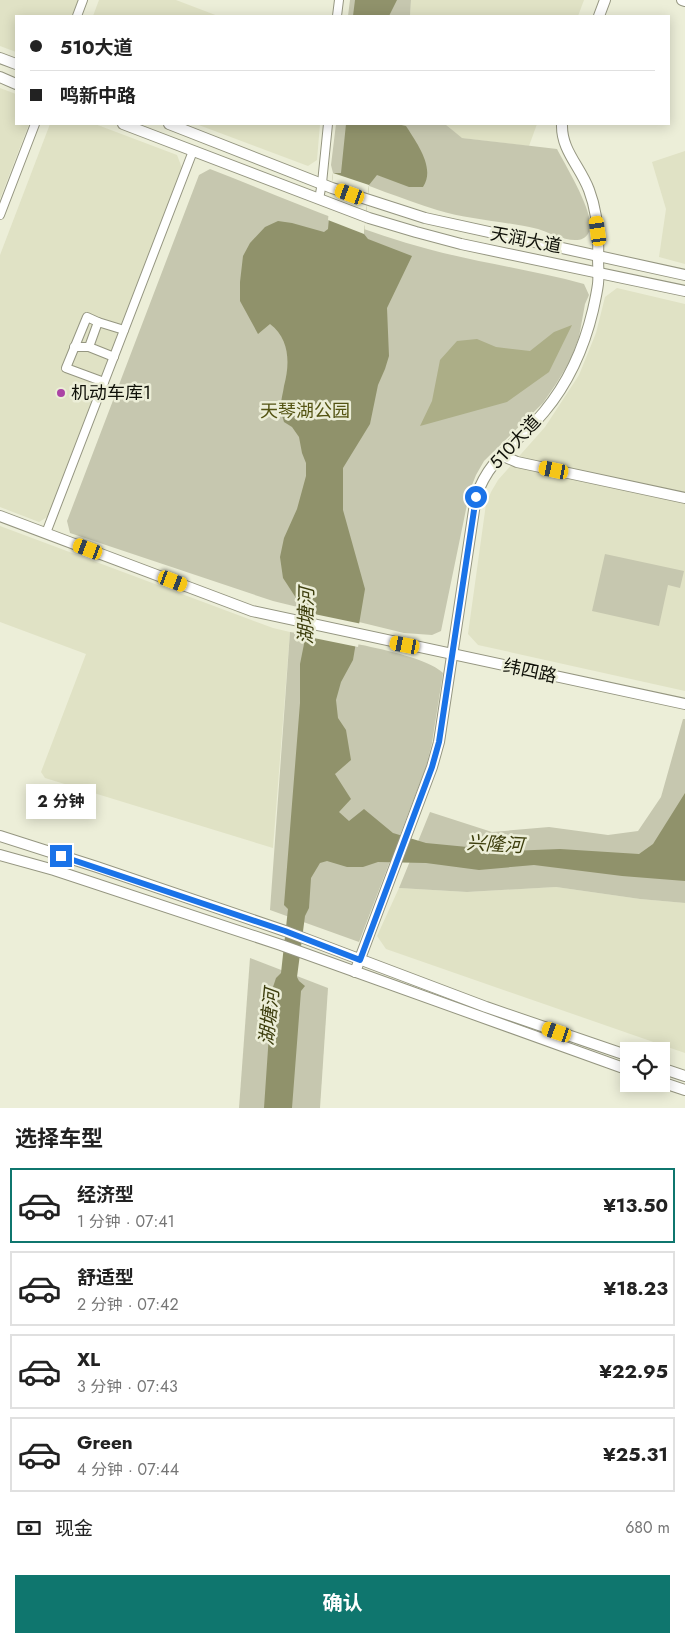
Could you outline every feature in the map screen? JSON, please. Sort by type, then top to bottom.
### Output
[{"type":"street","points":[[77,15],[83,0]]},
{"type":"street","points":[[337,15],[339,0]]},
{"type":"street","points":[[600,15],[606,0]]},
{"type":"street","points":[[0,58],[15,64]]},
{"type":"street","points":[[0,77],[15,84]]},
{"type":"street","points":[[0,215],[35,125]]},
{"type":"street","points":[[126,125],[319,199],[327,186],[328,125]]},
{"type":"street","points":[[172,125],[327,186]]},
{"type":"street","name":"510大道","points":[[355,972],[398,863],[439,742],[476,497],[490,467],[544,412],[563,387],[574,366],[586,335],[598,284],[600,242],[594,207],[588,189],[566,148],[562,125]]},
{"type":"street","points":[[0,516],[46,533],[194,151]]},
{"type":"street","name":"天润大道","points":[[327,186],[369,201],[460,227],[579,250],[598,257],[649,266],[685,275]]},
{"type":"street","name":"天润大道","points":[[319,199],[369,218],[461,244],[685,291]]},
{"type":"street","points":[[104,382],[66,368],[74,347],[87,314],[98,322],[124,330]]},
{"type":"street","points":[[89,347],[98,322]]},
{"type":"street","points":[[74,347],[89,347],[114,357]]},
{"type":"street","points":[[501,455],[517,462],[685,498]]},
{"type":"street","name":"纬四路","points":[[46,533],[252,611],[685,704]]},
{"type":"street","points":[[0,836],[285,931],[486,1007],[620,1053]]},
{"type":"street","points":[[0,855],[54,870],[281,945],[620,1067]]},
{"type":"street","points":[[670,1071],[685,1076]]},
{"type":"street","points":[[670,1085],[685,1090]]},
{"type":"shaded area","points":[[0,0],[78,0],[72,15],[15,15],[15,52],[0,46]]},
{"type":"shaded area","points":[[99,0],[176,0],[215,15],[93,15]]},
{"type":"shaded area","points":[[411,0],[584,0],[578,15],[410,15]]},
{"type":"shaded area","points":[[0,88],[15,94],[15,125],[29,125],[0,199]]},
{"type":"shaded area","points":[[50,125],[98,125],[177,155],[182,168],[49,516],[39,522],[0,507],[0,255]]},
{"type":"shaded area","points":[[199,125],[320,125],[317,160],[308,166]]},
{"type":"shaded area","points":[[446,125],[537,125],[529,146],[461,138]]},
{"type":"shaded area","points":[[685,151],[685,264],[659,257],[666,209],[652,162]]},
{"type":"shaded area","points":[[617,288],[685,304],[685,691],[478,645],[468,634],[486,504],[491,492],[498,480],[545,427],[579,375],[596,333],[605,297]]},
{"type":"shaded area","points":[[572,325],[549,372],[507,402],[420,426],[432,401],[440,360],[457,341],[477,339],[496,347],[530,351],[554,332]]},
{"type":"shaded area","points":[[0,526],[273,628],[290,632],[273,848],[45,778],[41,772],[86,654],[0,622]]},
{"type":"shaded area","points":[[556,887],[640,899],[685,903],[685,1053],[670,1048],[670,1042],[653,1042],[386,949],[377,936],[399,888],[467,892]]},
{"type":"green space","points":[[350,0],[411,0],[410,15],[348,15]]},
{"type":"green space","points":[[336,125],[446,125],[462,138],[557,149],[573,178],[589,215],[589,232],[579,240],[565,239],[538,229],[437,210],[333,173],[331,165]]},
{"type":"green space","name":"天琴湖公园","points":[[210,169],[318,212],[400,241],[448,254],[584,284],[589,295],[585,304],[579,337],[570,361],[543,403],[484,461],[476,475],[470,490],[441,631],[432,635],[404,633],[273,601],[70,533],[67,521],[199,175]]},
{"type":"green space","points":[[605,554],[684,571],[680,588],[668,585],[659,626],[592,611]]},
{"type":"green space","points":[[290,632],[394,652],[432,665],[443,673],[432,743],[426,767],[359,942],[270,910]]},
{"type":"green space","points":[[683,719],[685,719],[685,903],[640,899],[556,887],[467,892],[399,888],[430,812],[492,832],[549,827],[608,835],[638,831],[661,797]]},
{"type":"green space","points":[[250,958],[328,988],[320,1108],[239,1108]]},
{"type":"water","points":[[355,0],[397,0],[390,15],[353,15]]},
{"type":"water","name":"湖塘河","points":[[346,125],[406,126],[423,155],[427,172],[423,187],[409,187],[377,175],[369,185],[364,234],[368,239],[412,256],[387,308],[389,356],[378,385],[370,424],[343,468],[343,510],[365,589],[353,660],[341,682],[336,700],[338,718],[346,730],[351,760],[335,774],[351,799],[339,812],[349,821],[364,809],[393,833],[426,843],[509,851],[560,849],[639,854],[653,844],[685,793],[685,881],[622,876],[534,865],[479,870],[426,863],[378,862],[363,867],[347,867],[327,861],[320,863],[311,878],[309,908],[305,916],[297,977],[305,986],[301,991],[292,1108],[264,1108],[272,990],[276,978],[281,973],[288,909],[284,905],[300,703],[300,664],[304,644],[296,632],[298,601],[283,578],[280,557],[284,538],[297,509],[306,476],[306,463],[299,437],[292,427],[284,422],[281,413],[281,401],[287,369],[285,344],[277,330],[270,324],[258,334],[240,301],[240,282],[243,256],[250,243],[265,227],[278,221],[324,232],[328,229],[333,173],[341,173]]},
{"type":"pier","points":[[333,173],[369,185],[364,234],[328,220]]},
{"type":"pier","points":[[295,610],[362,624],[358,647],[294,634]]},
{"type":"place","name":"机动车库1","points":[[61,393]]},
{"type":"route","points":[[61,856],[285,931],[360,960],[398,863],[439,742],[476,497]]},
{"type":"water label","name":"兴隆河","points":[[495,844]]}]
